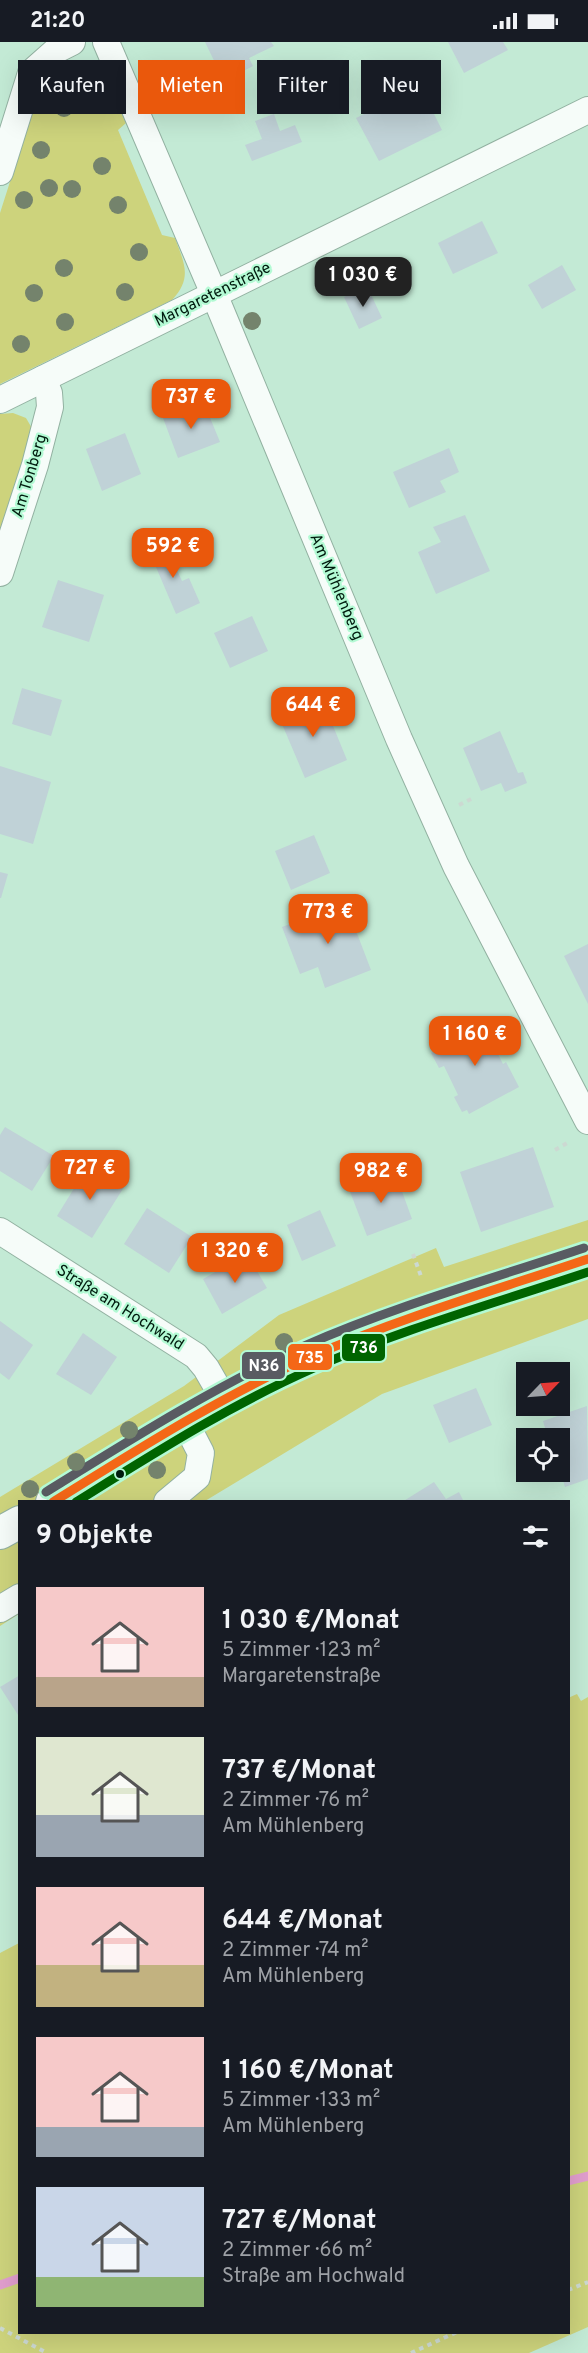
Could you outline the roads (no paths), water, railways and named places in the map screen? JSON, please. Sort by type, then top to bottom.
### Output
[{"type":"street","points":[[0,172],[31,73],[58,49],[72,42]]},
{"type":"street","name":"Am Mühlenberg","points":[[106,42],[451,856],[588,1121]]},
{"type":"street","name":"Margaretenstraße","points":[[0,400],[588,110]]},
{"type":"street","name":"Am Tonberg","points":[[0,573],[50,407],[49,393],[43,379]]},
{"type":"street","name":"Straße am Hochwald","points":[[0,1232],[196,1356],[206,1368],[225,1401]]},
{"type":"street","points":[[55,1500],[185,1422],[308,1358],[588,1259]]},
{"type":"street","points":[[169,1500],[197,1477],[201,1453],[185,1422]]},
{"type":"street","points":[[0,1533],[18,1523]]},
{"type":"street","points":[[0,1609],[18,1598]]},
{"type":"waterway","points":[[570,2180],[588,2176]]},
{"type":"waterway","points":[[0,2285],[18,2279]]}]
